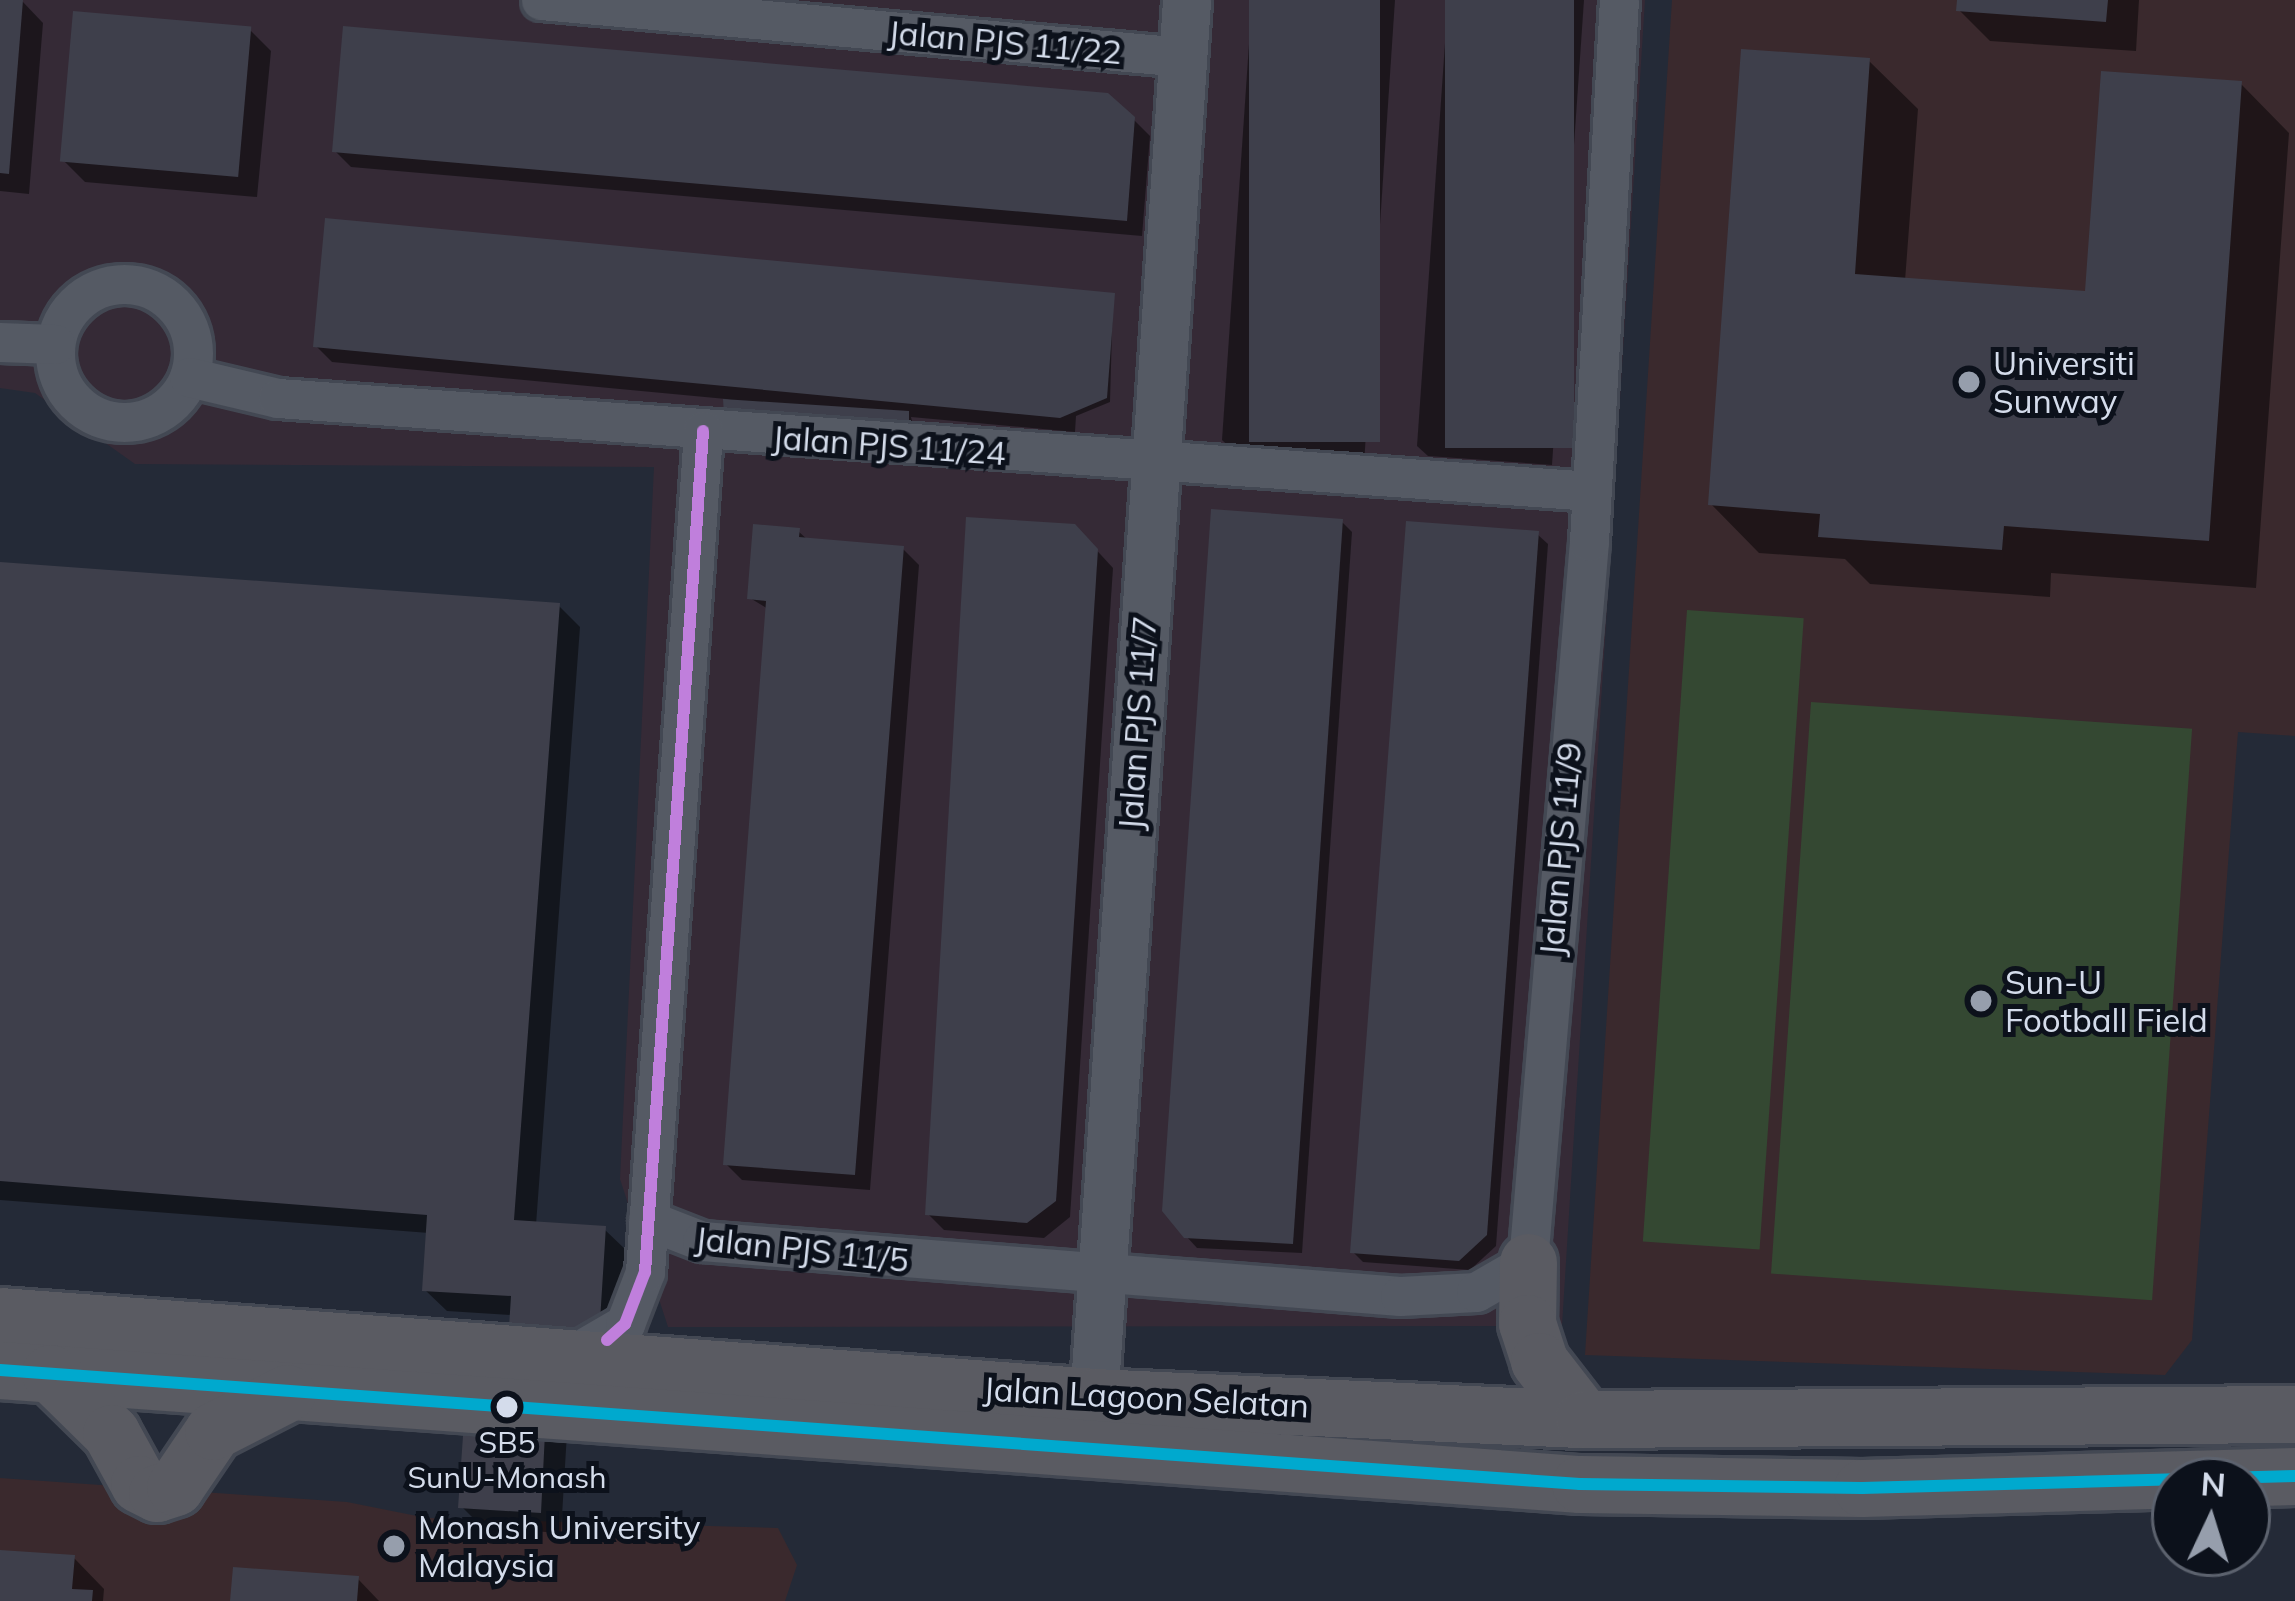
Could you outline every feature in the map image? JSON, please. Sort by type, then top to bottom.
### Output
[{"type":"main road","points":[[1528,1262],[1527,1323],[1539,1360],[1585,1419]]},
{"type":"main road","name":"Jalan Lagoon Selatan","points":[[0,1316],[568,1357],[1580,1484],[1862,1488],[2275,1475]]},
{"type":"main road","points":[[25,1372],[111,1432],[140,1484],[157,1493],[175,1486],[213,1431],[291,1391]]},
{"type":"main road","name":"Jalan Lagoon Selatan","points":[[25,1372],[291,1391],[1093,1421],[2275,1414]]},
{"type":"main road","points":[[2275,1414],[2275,1475]]},
{"type":"street","name":"Jalan PJS 11/22","points":[[541,0],[1183,57]]},
{"type":"street","name":"Jalan PJS 11/7","points":[[1093,1421],[1187,0]]},
{"type":"street","name":"Jalan PJS 11/9","points":[[1528,1262],[1592,490],[1618,0]]},
{"type":"street","points":[[141,286],[179,311],[190,332],[189,377],[161,411],[118,422],[97,416],[63,387],[55,344],[76,303],[95,290],[141,286]]},
{"type":"street","points":[[0,342],[55,344]]},
{"type":"street","name":"Jalan PJS 11/24","points":[[189,377],[278,398],[1154,464],[1592,490]]},
{"type":"street","name":"Jalan PJS 11/5","points":[[703,431],[648,1220],[702,1241],[1102,1271]]},
{"type":"street","points":[[568,1357],[625,1324],[645,1272],[648,1220]]},
{"type":"street","points":[[1102,1271],[1439,1298],[1504,1282],[1528,1262]]},
{"type":"shaded area","points":[[0,0],[1645,0],[1562,1326],[668,1327],[620,1179],[654,467],[135,464],[35,393],[0,388]]},
{"type":"shaded area","points":[[1672,0],[2295,0],[2295,736],[2238,732],[2192,1340],[2165,1375],[1585,1355]]},
{"type":"shaded area","name":"Monash University Malaysia","points":[[0,1478],[347,1502],[427,1518],[778,1528],[797,1565],[785,1601],[0,1601]]},
{"type":"green space","points":[[1687,610],[1804,618],[1760,1250],[1643,1241]]},
{"type":"green space","name":"Sun-U Football Field","points":[[1811,702],[2192,729],[2152,1300],[1771,1274]]},
{"type":"building","points":[[0,0],[23,0],[9,174],[0,173]]},
{"type":"building","points":[[1249,0],[1380,0],[1380,442],[1249,442]]},
{"type":"building","points":[[1445,0],[1574,0],[1574,448],[1445,448]]},
{"type":"building","points":[[1957,0],[2108,0],[2106,22],[1956,11]]},
{"type":"building","points":[[73,11],[251,27],[238,177],[60,161]]},
{"type":"building","points":[[343,26],[1108,93],[1135,117],[1127,221],[332,152]]},
{"type":"building","name":"Universiti Sunway","points":[[1741,49],[1870,58],[1855,274],[2085,291],[2101,71],[2242,81],[2209,541],[2004,526],[2002,550],[1818,537],[1820,514],[1708,505]]},
{"type":"building","points":[[325,218],[1115,293],[1107,398],[1060,418],[313,347]]},
{"type":"building","points":[[723,399],[909,411],[909,438],[724,416]]},
{"type":"building","points":[[1211,509],[1343,519],[1293,1244],[1184,1238],[1162,1211]]},
{"type":"building","points":[[966,517],[1075,524],[1098,549],[1056,1201],[1027,1223],[925,1215]]},
{"type":"building","points":[[1406,521],[1539,531],[1487,1235],[1459,1261],[1350,1253]]},
{"type":"building","points":[[753,524],[800,528],[799,537],[904,546],[855,1175],[723,1165],[766,601],[747,599]]},
{"type":"building","points":[[0,562],[560,603],[514,1220],[606,1226],[594,1416],[546,1413],[541,1513],[458,1508],[465,1407],[509,1327],[511,1296],[422,1291],[427,1215],[0,1181]]},
{"type":"building","points":[[0,1550],[75,1555],[72,1589],[93,1590],[92,1601],[0,1601]]},
{"type":"building","points":[[233,1567],[359,1576],[357,1601],[230,1601]]},
{"type":"transit line","points":[[607,1340],[625,1324],[645,1272],[703,431]]},
{"type":"transit line","points":[[0,1370],[1580,1484],[1862,1488],[2295,1476]]},
{"type":"place","name":"Universiti Sunway","points":[[1969,382]]},
{"type":"place","name":"Sun-U Football Field","points":[[1981,1001]]},
{"type":"place","name":"SB5 SunU-Monash","points":[[507,1407]]},
{"type":"place","name":"Monash University Malaysia","points":[[394,1546]]}]
